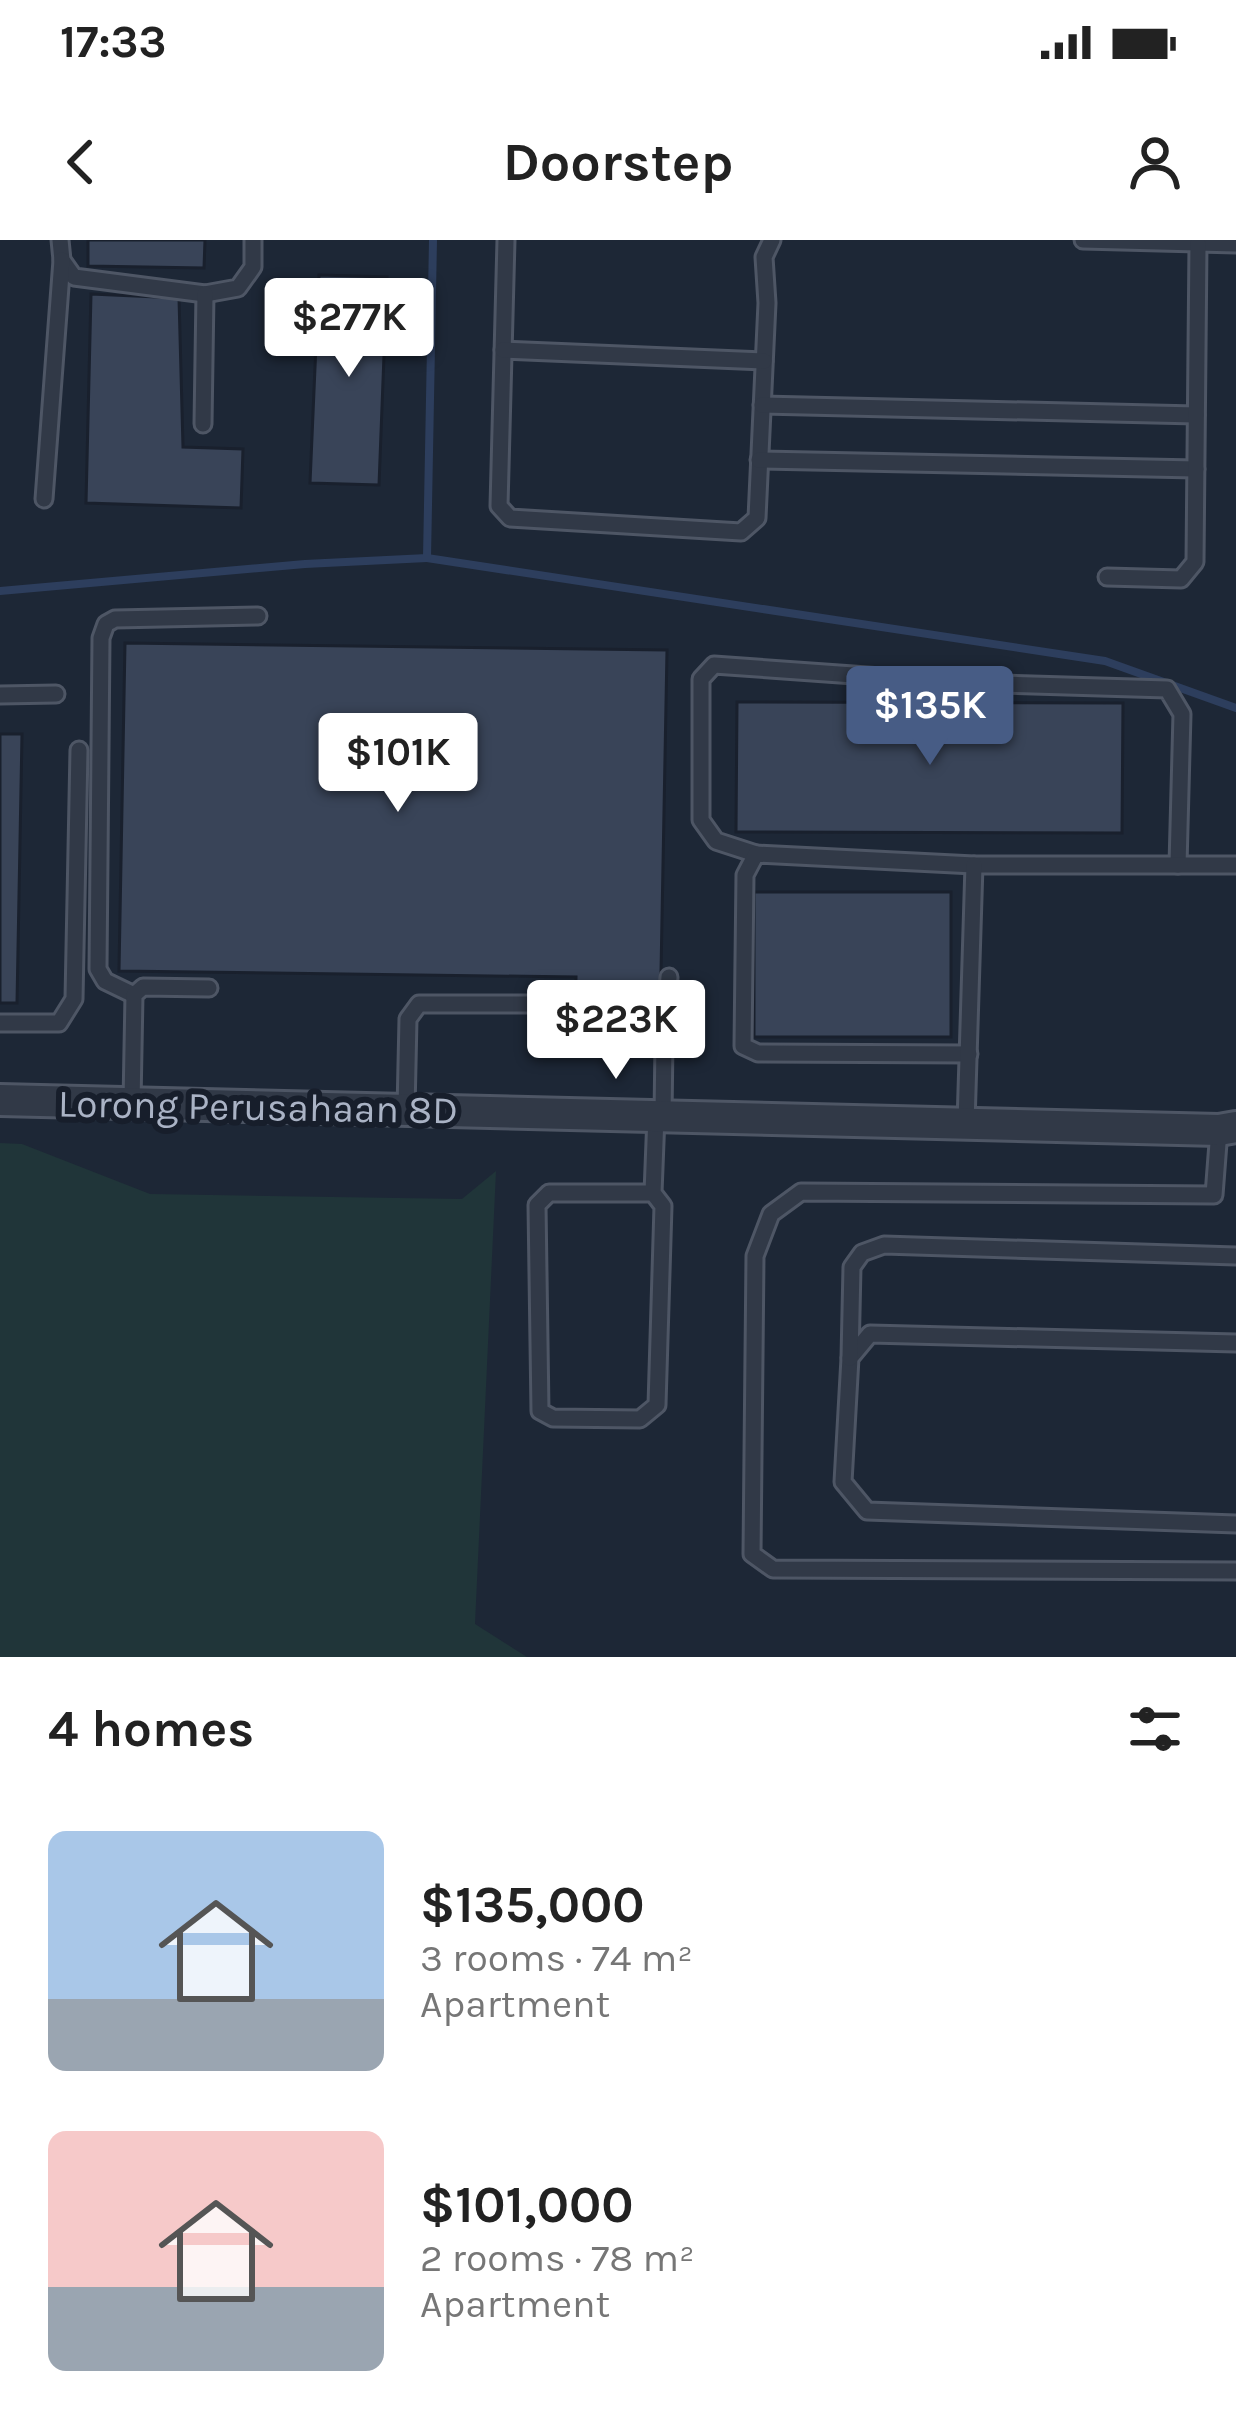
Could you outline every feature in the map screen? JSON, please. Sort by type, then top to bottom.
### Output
[{"type":"street","name":"Lorong Perusahaan 8D","points":[[0,1100],[1227,1129]]},
{"type":"lane","points":[[44,499],[60,240]]},
{"type":"lane","points":[[62,260],[74,277],[205,294],[238,288],[253,267],[254,240]]},
{"type":"lane","points":[[506,240],[499,506],[510,518],[741,532],[757,518],[767,302],[764,257],[772,240]]},
{"type":"lane","points":[[1083,240],[1236,244]]},
{"type":"lane","points":[[1107,577],[1180,579],[1195,562],[1198,244]]},
{"type":"lane","points":[[203,424],[205,294]]},
{"type":"lane","points":[[503,350],[764,361]]},
{"type":"lane","points":[[762,405],[1196,415]]},
{"type":"lane","points":[[759,460],[1196,469]]},
{"type":"lane","points":[[134,994],[105,981],[98,969],[101,638],[106,624],[116,619],[258,616]]},
{"type":"lane","points":[[1178,865],[1182,714],[1167,689],[965,682],[714,665],[701,680],[700,820],[716,841],[756,854],[974,866],[1236,865]]},
{"type":"lane","points":[[0,695],[56,694]]},
{"type":"lane","points":[[0,1023],[59,1023],[74,999],[79,750]]},
{"type":"lane","points":[[756,854],[745,875],[742,1046],[758,1053],[969,1054]]},
{"type":"lane","points":[[966,1124],[974,866]]},
{"type":"lane","points":[[653,1193],[549,1193],[537,1205],[540,1411],[554,1418],[640,1419],[657,1405],[663,1206],[653,1193],[669,977]]},
{"type":"lane","points":[[132,1103],[134,994],[142,987],[209,988]]},
{"type":"lane","points":[[406,1110],[408,1018],[419,1004],[530,1004]]},
{"type":"lane","points":[[562,1038],[664,1042]]},
{"type":"lane","points":[[1227,1129],[1214,1195],[801,1192],[771,1214],[755,1256],[752,1554],[773,1569],[1236,1570]]},
{"type":"lane","points":[[1236,1256],[884,1245],[862,1253],[852,1267],[843,1482],[867,1510],[1236,1524]]},
{"type":"lane","points":[[850,1358],[869,1334],[1236,1343]]},
{"type":"green space","points":[[0,1143],[22,1144],[150,1194],[462,1199],[496,1171],[475,1624],[527,1657],[0,1657]]},
{"type":"building","points":[[88,240],[205,240],[204,268],[88,266]]},
{"type":"building","points":[[319,275],[387,277],[379,485],[310,483]]},
{"type":"building","points":[[91,294],[179,298],[183,447],[243,449],[241,508],[86,503]]},
{"type":"building","points":[[125,643],[667,650],[660,1026],[575,1025],[576,977],[119,971]]},
{"type":"building","points":[[737,702],[1123,703],[1122,833],[736,832]]},
{"type":"building","points":[[0,734],[22,734],[17,1003],[0,1003]]},
{"type":"building","points":[[754,892],[951,892],[951,1037],[754,1037]]},
{"type":"waterway","points":[[0,591],[427,558],[433,240]]},
{"type":"waterway","points":[[427,558],[1105,661],[1236,708]]}]
